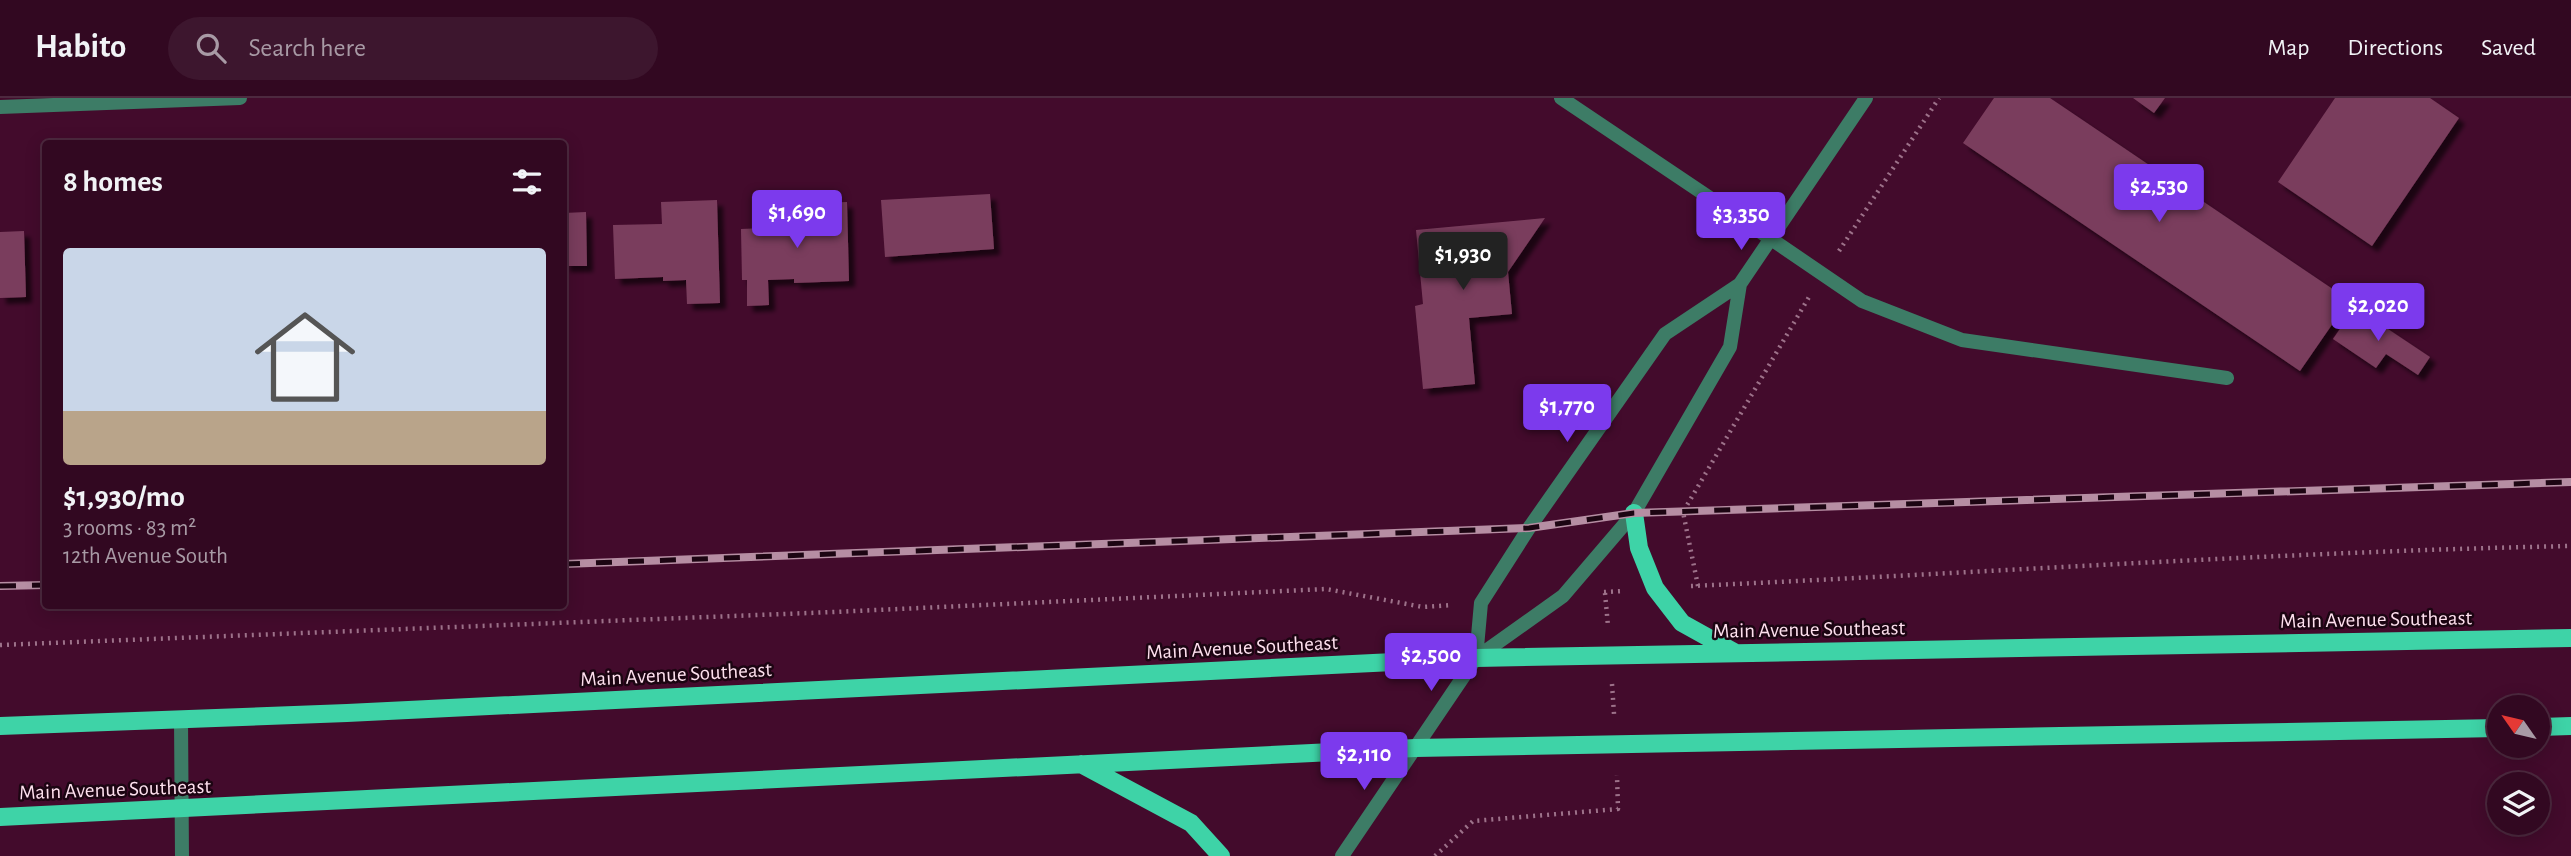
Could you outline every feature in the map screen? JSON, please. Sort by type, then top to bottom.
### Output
[{"type":"main road","points":[[1634,513],[1639,548],[1655,588],[1682,623],[1736,653]]},
{"type":"main road","name":"Main Avenue Southeast","points":[[0,726],[347,713],[1476,658],[2571,638]]},
{"type":"main road","points":[[2550,727],[2571,726]]},
{"type":"main road","name":"Main Avenue Southeast","points":[[0,817],[1415,748],[2487,728]]},
{"type":"main road","points":[[1081,764],[1191,823],[1221,856]]},
{"type":"street","points":[[0,107],[130,100],[240,98]]},
{"type":"street","points":[[1561,98],[1862,301],[1962,340],[2227,378]]},
{"type":"street","points":[[1476,658],[1481,603],[1529,528],[1665,334],[1740,284],[1866,98]]},
{"type":"street","points":[[1342,856],[1476,658],[1563,596],[1634,513],[1730,347],[1740,284]]},
{"type":"street","points":[[181,719],[182,856]]},
{"type":"path","points":[[1939,98],[1785,335],[1683,512],[1698,586],[2126,562],[2571,546]]},
{"type":"path","points":[[0,645],[848,612],[1326,589],[1423,607]]},
{"type":"path","points":[[1436,856],[1473,821],[1618,809],[1605,592]]},
{"type":"building","points":[[1994,98],[2050,98],[2349,300],[2300,371],[1963,143]]},
{"type":"building","points":[[2133,98],[2165,98],[2154,113]]},
{"type":"building","points":[[2335,98],[2430,98],[2459,118],[2372,246],[2278,182]]},
{"type":"building","points":[[990,194],[994,249],[885,257],[881,200]]},
{"type":"building","points":[[717,200],[720,303],[687,304],[686,280],[663,281],[663,277],[615,279],[613,225],[662,224],[661,202]]},
{"type":"building","points":[[847,202],[849,281],[794,283],[794,279],[768,280],[769,305],[747,306],[747,280],[742,280],[741,229],[793,227],[792,204]]},
{"type":"building","points":[[586,212],[587,266],[567,266],[567,213]]},
{"type":"building","points":[[1545,218],[1508,272],[1512,314],[1469,318],[1475,384],[1423,389],[1415,306],[1423,304],[1416,230]]},
{"type":"building","points":[[24,231],[26,297],[0,298],[0,232]]},
{"type":"building","points":[[2355,307],[2430,357],[2418,375],[2386,354],[2376,368],[2333,339]]},
{"type":"railway","points":[[567,564],[1529,528],[1634,513],[2571,482]]},
{"type":"railway","points":[[0,586],[42,585]]}]
